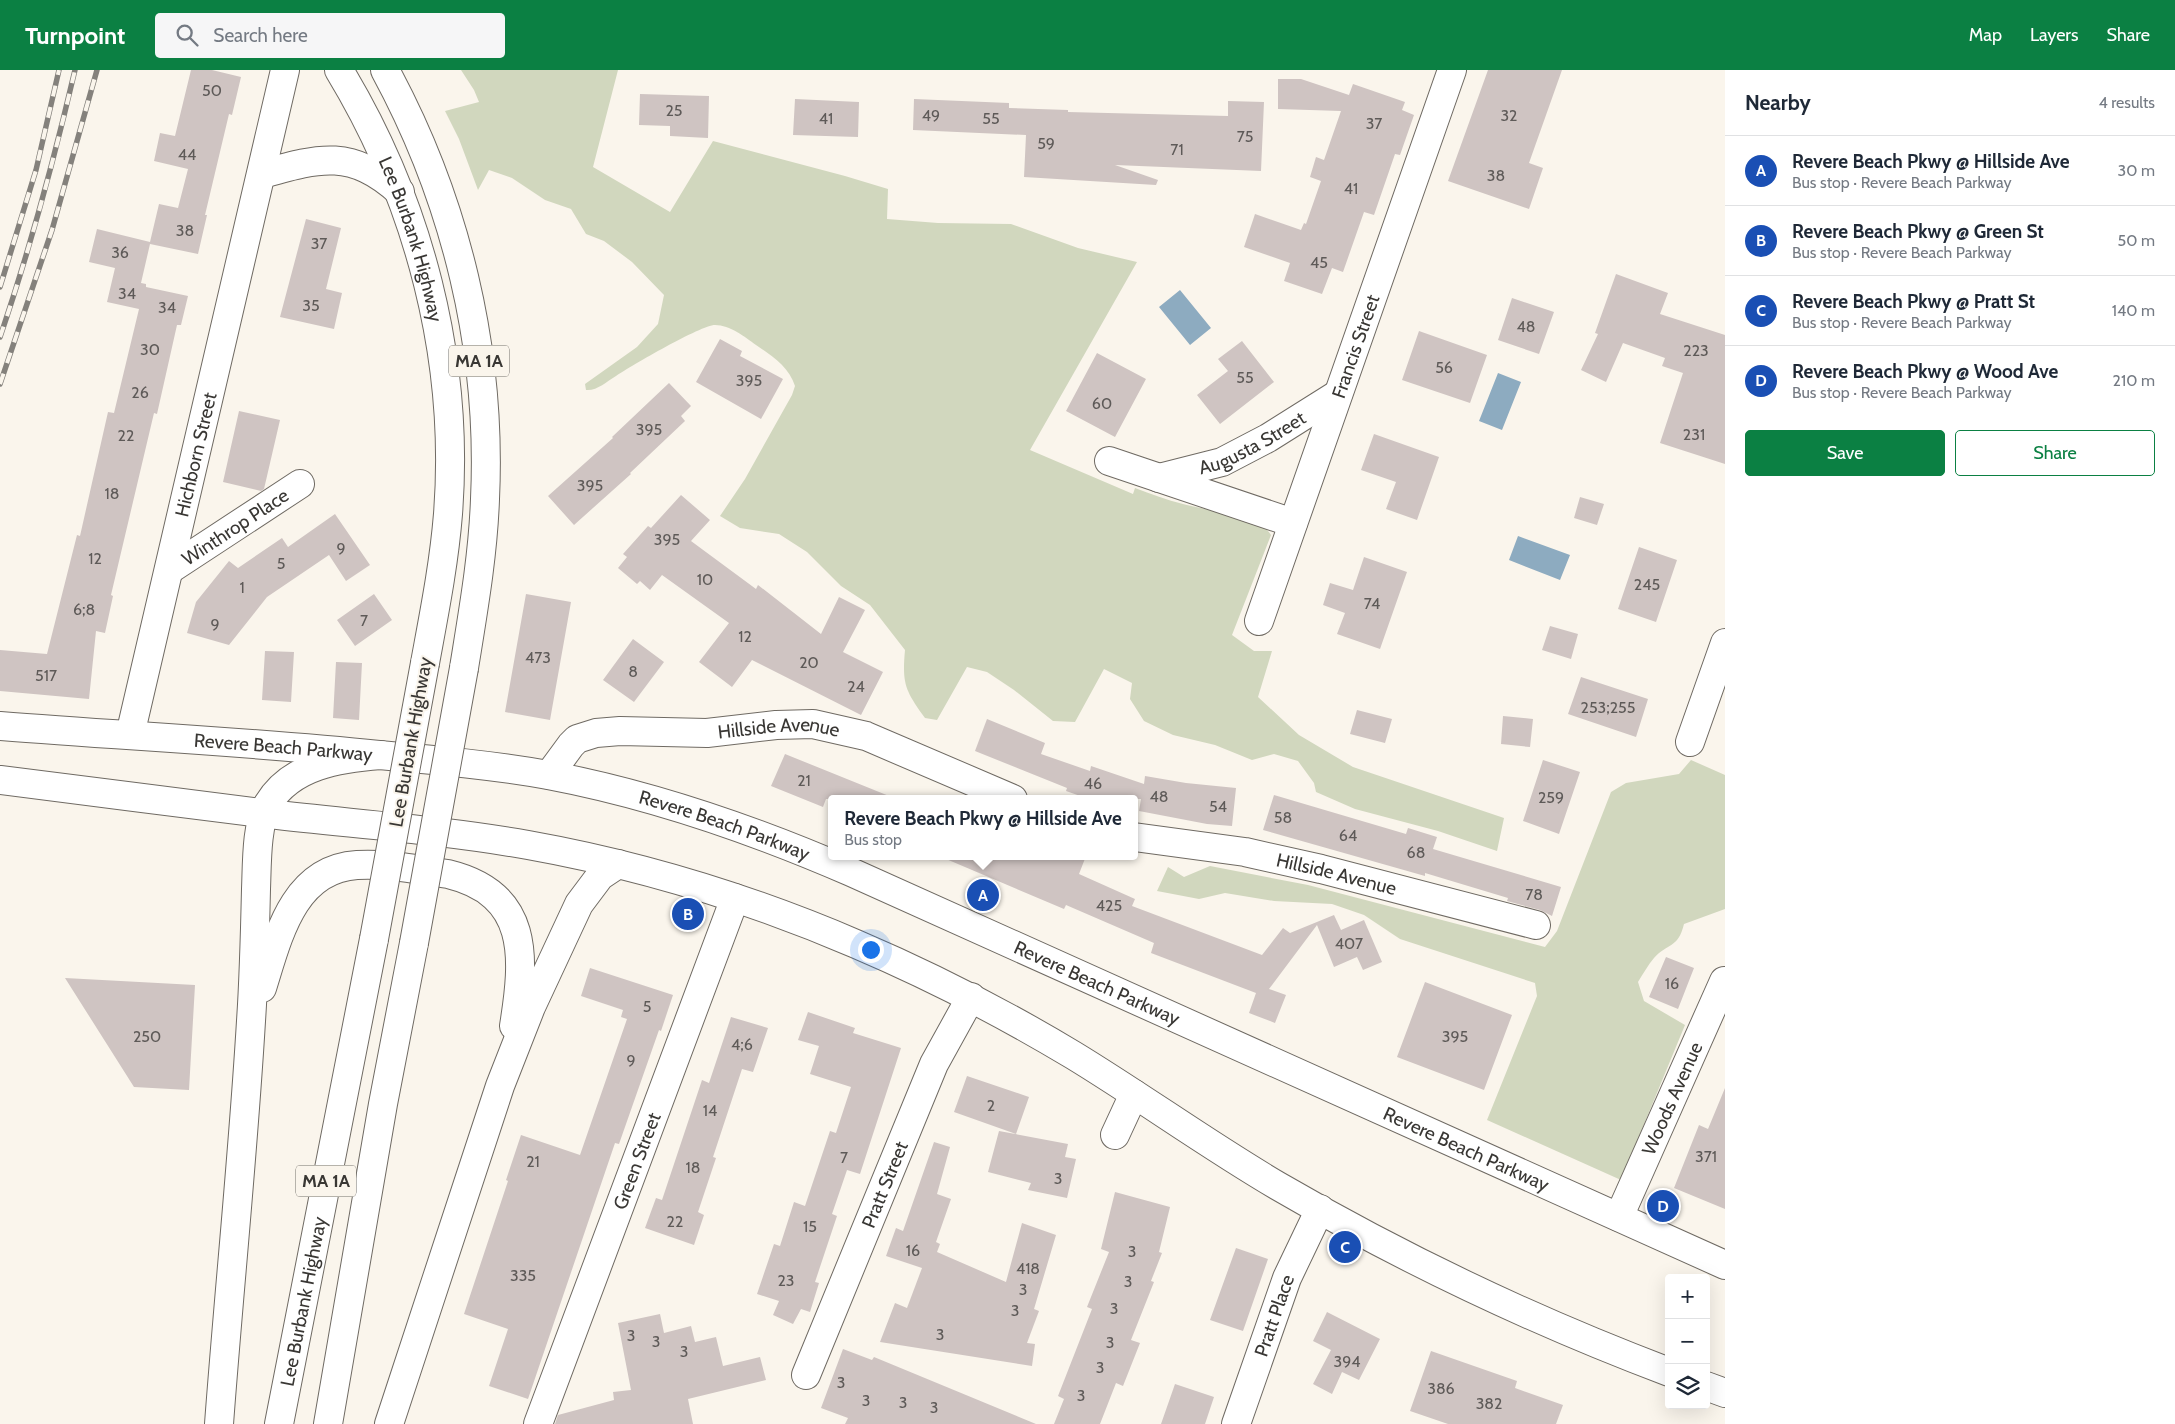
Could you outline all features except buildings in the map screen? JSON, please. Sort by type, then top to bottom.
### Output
[{"type":"main road","name":"Hichborn Street","points":[[130,736],[285,70]]},
{"type":"main road","name":"Lee Burbank Highway","points":[[279,1424],[374,939],[425,663],[446,537],[449,442],[444,371],[436,320],[421,259],[400,192],[369,122],[339,70]]},
{"type":"main road","name":"Lee Burbank Highway","points":[[328,1424],[383,1104],[464,668],[479,568],[486,499],[485,424],[477,343],[463,271],[442,200],[415,131],[384,70]]},
{"type":"main road","name":"Francis Street","points":[[1259,621],[1452,70]]},
{"type":"main road","points":[[262,174],[310,161],[343,160],[372,172],[400,192]]},
{"type":"main road","name":"Augusta Street","points":[[1159,478],[1222,462],[1268,438],[1338,394]]},
{"type":"main road","name":"Augusta Street","points":[[1109,461],[1293,523]]},
{"type":"main road","name":"Winthrop Place","points":[[168,570],[300,484]]},
{"type":"main road","points":[[1690,742],[1725,643]]},
{"type":"main road","name":"Hillside Avenue","points":[[549,776],[571,745],[577,740],[596,733],[620,731],[707,733],[776,725],[813,724],[866,736],[1004,795]]},
{"type":"main road","name":"Revere Beach Parkway","points":[[0,726],[381,755],[473,764],[598,786],[692,811],[782,843],[894,891],[1725,1265]]},
{"type":"main road","points":[[219,1424],[251,1021],[258,860],[264,813],[274,794],[308,769],[343,759],[381,755]]},
{"type":"main road","points":[[0,780],[503,841],[618,864],[735,898],[854,943],[971,997],[1072,1055],[1229,1156],[1320,1209],[1450,1276],[1536,1317],[1665,1370]]},
{"type":"main road","name":"Hillside Avenue","points":[[1138,838],[1245,852],[1321,869],[1536,925]]},
{"type":"main road","points":[[389,1424],[500,1086],[531,1007],[579,904],[593,883],[618,864]]},
{"type":"main road","points":[[251,1021],[283,926],[295,902],[316,878],[335,869],[359,865],[462,877],[486,888],[504,904],[510,914],[517,938],[520,971],[517,1008],[509,1052],[500,1086]]},
{"type":"main road","name":"Green Street","points":[[538,1424],[735,898]]},
{"type":"main road","name":"Woods Avenue","points":[[1619,1217],[1724,980]]},
{"type":"main road","name":"Pratt Street","points":[[806,1375],[934,1064],[971,997]]},
{"type":"main road","points":[[1115,1135],[1134,1094]]},
{"type":"main road","name":"Pratt Place","points":[[1236,1424],[1289,1273],[1320,1209]]},
{"type":"main road","points":[[1710,1387],[1725,1393]]},
{"type":"green space","points":[[461,70],[618,70],[593,167],[670,212],[713,141],[888,189],[887,219],[938,223],[1011,224],[1078,248],[1137,262],[1030,450],[1133,494],[1135,488],[1177,502],[1244,517],[1265,528],[1271,535],[1232,635],[1254,651],[1272,651],[1258,697],[1299,735],[1353,767],[1504,818],[1497,851],[1438,831],[1355,809],[1316,792],[1314,783],[1298,761],[1274,754],[1252,760],[1215,745],[1173,735],[1144,721],[1130,699],[1132,683],[1104,669],[1075,722],[1053,721],[1014,690],[987,672],[967,667],[937,720],[925,718],[906,686],[904,671],[905,650],[870,605],[841,586],[807,552],[779,534],[740,528],[720,516],[745,479],[792,395],[795,386],[789,373],[774,358],[742,335],[732,329],[715,325],[666,347],[598,388],[586,390],[585,384],[637,347],[658,324],[664,295],[632,262],[604,241],[586,234],[571,209],[545,200],[512,178],[489,170],[478,190],[459,139],[445,111],[479,102],[474,90]]},
{"type":"green space","points":[[1691,760],[1725,775],[1725,909],[1684,924],[1679,938],[1654,958],[1638,982],[1644,1001],[1685,1025],[1621,1180],[1487,1120],[1537,996],[1535,983],[1400,939],[1364,915],[1332,904],[1274,901],[1225,893],[1199,899],[1157,891],[1168,867],[1184,877],[1210,866],[1308,885],[1545,947],[1557,931],[1611,792],[1626,783],[1679,774]]},
{"type":"water","points":[[1180,290],[1211,328],[1190,345],[1159,307]]},
{"type":"water","points":[[1498,373],[1521,382],[1502,430],[1479,421]]},
{"type":"water","points":[[1518,536],[1570,555],[1560,580],[1509,560]]},
{"type":"railway","points":[[0,287],[36,170],[59,70]]},
{"type":"railway","points":[[0,337],[41,204],[75,70]]},
{"type":"railway","points":[[0,384],[52,230],[97,70]]},
{"type":"place","name":"Revere Beach Pkwy @ Hillside Ave","points":[[983,895]]},
{"type":"place","name":"Revere Beach Pkwy @ Green St","points":[[688,914]]},
{"type":"place","name":"Revere Beach Pkwy @ Wood Ave","points":[[1663,1206]]},
{"type":"place","name":"Revere Beach Pkwy @ Pratt St","points":[[1345,1247]]}]
